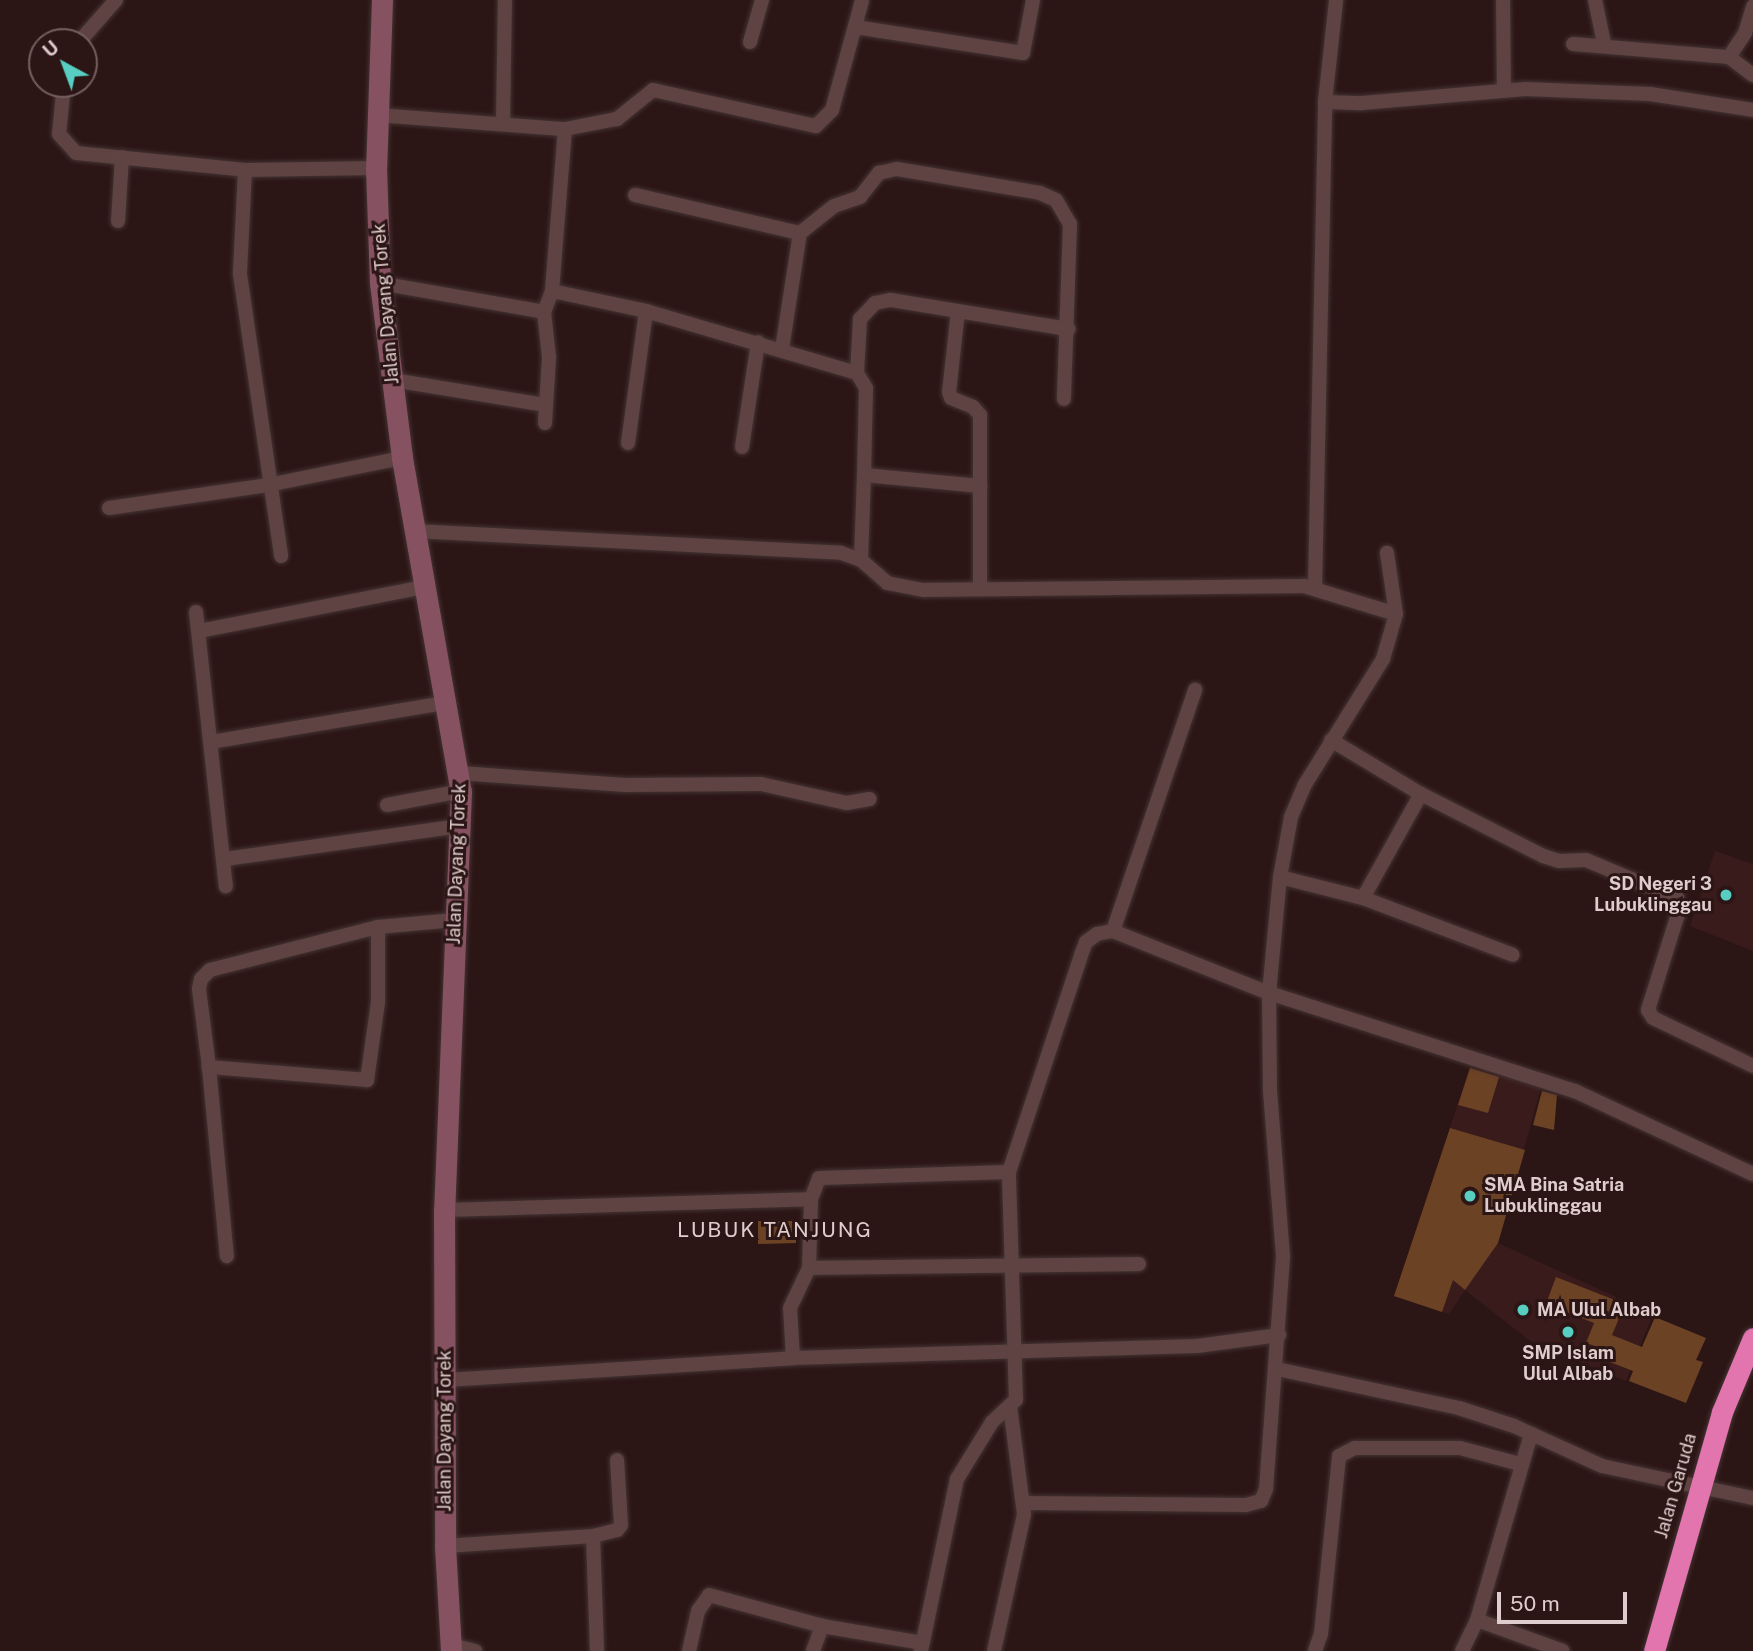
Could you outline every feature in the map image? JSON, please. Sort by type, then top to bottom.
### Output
[{"type":"highway","name":"Jalan Garuda","points":[[1654,1651],[1722,1412],[1753,1338]]},
{"type":"street","points":[[91,28],[116,0]]},
{"type":"street","name":"Jalan Dayang Torek","points":[[382,0],[376,168],[380,283],[402,458],[423,587],[449,702],[461,782],[444,1210],[445,1546],[451,1648]]},
{"type":"street","points":[[503,122],[505,0]]},
{"type":"street","points":[[750,42],[762,0]]},
{"type":"street","points":[[377,114],[565,129],[617,119],[653,90],[816,126],[832,110],[862,0]]},
{"type":"street","points":[[855,27],[1023,53],[1033,0]]},
{"type":"street","points":[[1315,589],[1325,102],[1336,0]]},
{"type":"street","points":[[1503,0],[1504,91]]},
{"type":"street","points":[[1595,0],[1604,43]]},
{"type":"street","points":[[1729,57],[1745,33],[1753,6]]},
{"type":"street","points":[[1573,44],[1604,43],[1729,57],[1753,75]]},
{"type":"street","points":[[1325,102],[1362,103],[1504,91],[1650,94],[1753,110]]},
{"type":"street","points":[[63,98],[59,134],[67,147],[76,153],[245,170],[376,168]]},
{"type":"street","points":[[545,423],[549,357],[544,312],[552,291],[565,129]]},
{"type":"street","points":[[118,221],[122,157]]},
{"type":"street","points":[[245,170],[240,274],[268,485],[281,556]]},
{"type":"street","points":[[782,349],[800,233],[834,206],[860,197],[879,173],[887,170],[1040,193],[1056,200],[1070,224],[1069,329],[1064,399]]},
{"type":"street","points":[[635,195],[800,233]]},
{"type":"street","points":[[380,283],[544,312]]},
{"type":"street","points":[[552,291],[646,311],[858,373]]},
{"type":"street","points":[[862,560],[866,388],[858,373],[860,319],[875,303],[891,300],[1069,329]]},
{"type":"street","points":[[628,443],[646,311]]},
{"type":"street","points":[[958,311],[949,392],[951,398],[973,407],[980,415],[980,589]]},
{"type":"street","points":[[742,447],[758,342]]},
{"type":"street","points":[[393,380],[546,405]]},
{"type":"street","points":[[109,508],[268,485],[402,458]]},
{"type":"street","points":[[863,475],[980,486]]},
{"type":"street","points":[[414,531],[841,553],[862,560],[887,583],[924,590],[1253,584],[1315,589],[1396,614]]},
{"type":"street","points":[[1024,1503],[1246,1505],[1261,1501],[1266,1489],[1277,1368],[1283,1256],[1269,1089],[1269,993],[1280,877],[1291,817],[1331,740],[1383,659],[1396,614],[1387,553]]},
{"type":"street","points":[[199,631],[423,587]]},
{"type":"street","points":[[196,612],[226,886]]},
{"type":"street","points":[[1113,931],[1195,690]]},
{"type":"street","points":[[211,742],[449,702]]},
{"type":"street","points":[[1331,740],[1421,794],[1543,856],[1559,861],[1586,860],[1677,898],[1678,914],[1648,1010],[1653,1018],[1753,1066]]},
{"type":"street","points":[[387,805],[461,782],[761,785],[847,803],[870,799]]},
{"type":"street","points":[[1363,898],[1421,794]]},
{"type":"street","points":[[225,859],[460,826]]},
{"type":"street","points":[[1280,877],[1363,898],[1513,955]]},
{"type":"street","points":[[228,1256],[199,989],[201,979],[211,970],[378,927],[455,920]]},
{"type":"street","points":[[209,1067],[367,1080],[378,1002],[378,927]]},
{"type":"street","points":[[689,1651],[698,1611],[709,1595],[822,1626],[922,1647],[957,1479],[992,1422],[1010,1406],[1017,1394],[1010,1265],[1009,1172],[1086,942],[1113,931],[1269,993],[1575,1091],[1753,1174]]},
{"type":"street","points":[[793,1358],[790,1308],[809,1268],[811,1199],[814,1184],[824,1175],[1009,1172]]},
{"type":"street","points":[[444,1210],[811,1199]]},
{"type":"street","points":[[809,1268],[1139,1264]]},
{"type":"street","points":[[445,1380],[793,1358],[1197,1346],[1279,1335]]},
{"type":"street","points":[[1277,1368],[1458,1408],[1531,1434],[1602,1466],[1753,1497]]},
{"type":"street","points":[[994,1651],[1024,1503],[1010,1406]]},
{"type":"street","points":[[1461,1651],[1477,1620],[1520,1464],[1531,1434]]},
{"type":"street","points":[[1315,1651],[1321,1634],[1339,1456],[1355,1448],[1461,1448],[1520,1464]]},
{"type":"street","points":[[445,1546],[593,1536],[621,1525],[617,1460]]},
{"type":"street","points":[[593,1536],[597,1651]]},
{"type":"street","points":[[1477,1620],[1563,1651]]},
{"type":"street","points":[[813,1651],[822,1626]]},
{"type":"street","points":[[451,1648],[475,1651]]},
{"type":"shaded area","name":"SD Negeri 3 Lubuklinggau","points":[[1715,851],[1753,864],[1753,951],[1690,926]]},
{"type":"shaded area","points":[[1471,1064],[1541,1088],[1498,1243],[1653,1314],[1626,1381],[1530,1341],[1465,1290],[1449,1314],[1394,1296]]},
{"type":"building","points":[[1470,1068],[1499,1077],[1488,1113],[1458,1105]]},
{"type":"building","points":[[1542,1091],[1557,1095],[1554,1130],[1533,1125]]},
{"type":"building","name":"SMA Bina Satria Lubuklinggau","points":[[1450,1128],[1525,1150],[1498,1243],[1465,1290],[1453,1280],[1442,1312],[1394,1296]]},
{"type":"building","points":[[758,1221],[796,1221],[796,1243],[758,1244]]},
{"type":"building","points":[[1556,1277],[1625,1304],[1612,1335],[1642,1347],[1655,1317],[1706,1338],[1696,1360],[1703,1362],[1686,1403],[1629,1381],[1633,1371],[1597,1357],[1601,1348],[1586,1343],[1594,1323],[1546,1304]]},
{"type":"place","name":"SD Negeri 3 Lubuklinggau","points":[[1726,895]]},
{"type":"place","name":"SMA Bina Satria Lubuklinggau","points":[[1470,1196]]},
{"type":"place","name":"MA Ulul Albab","points":[[1523,1310]]},
{"type":"place","name":"SMP Islam Ulul Albab","points":[[1568,1332]]},
{"type":"district","name":"LUBUK TANJUNG","points":[[775,1230]]}]
